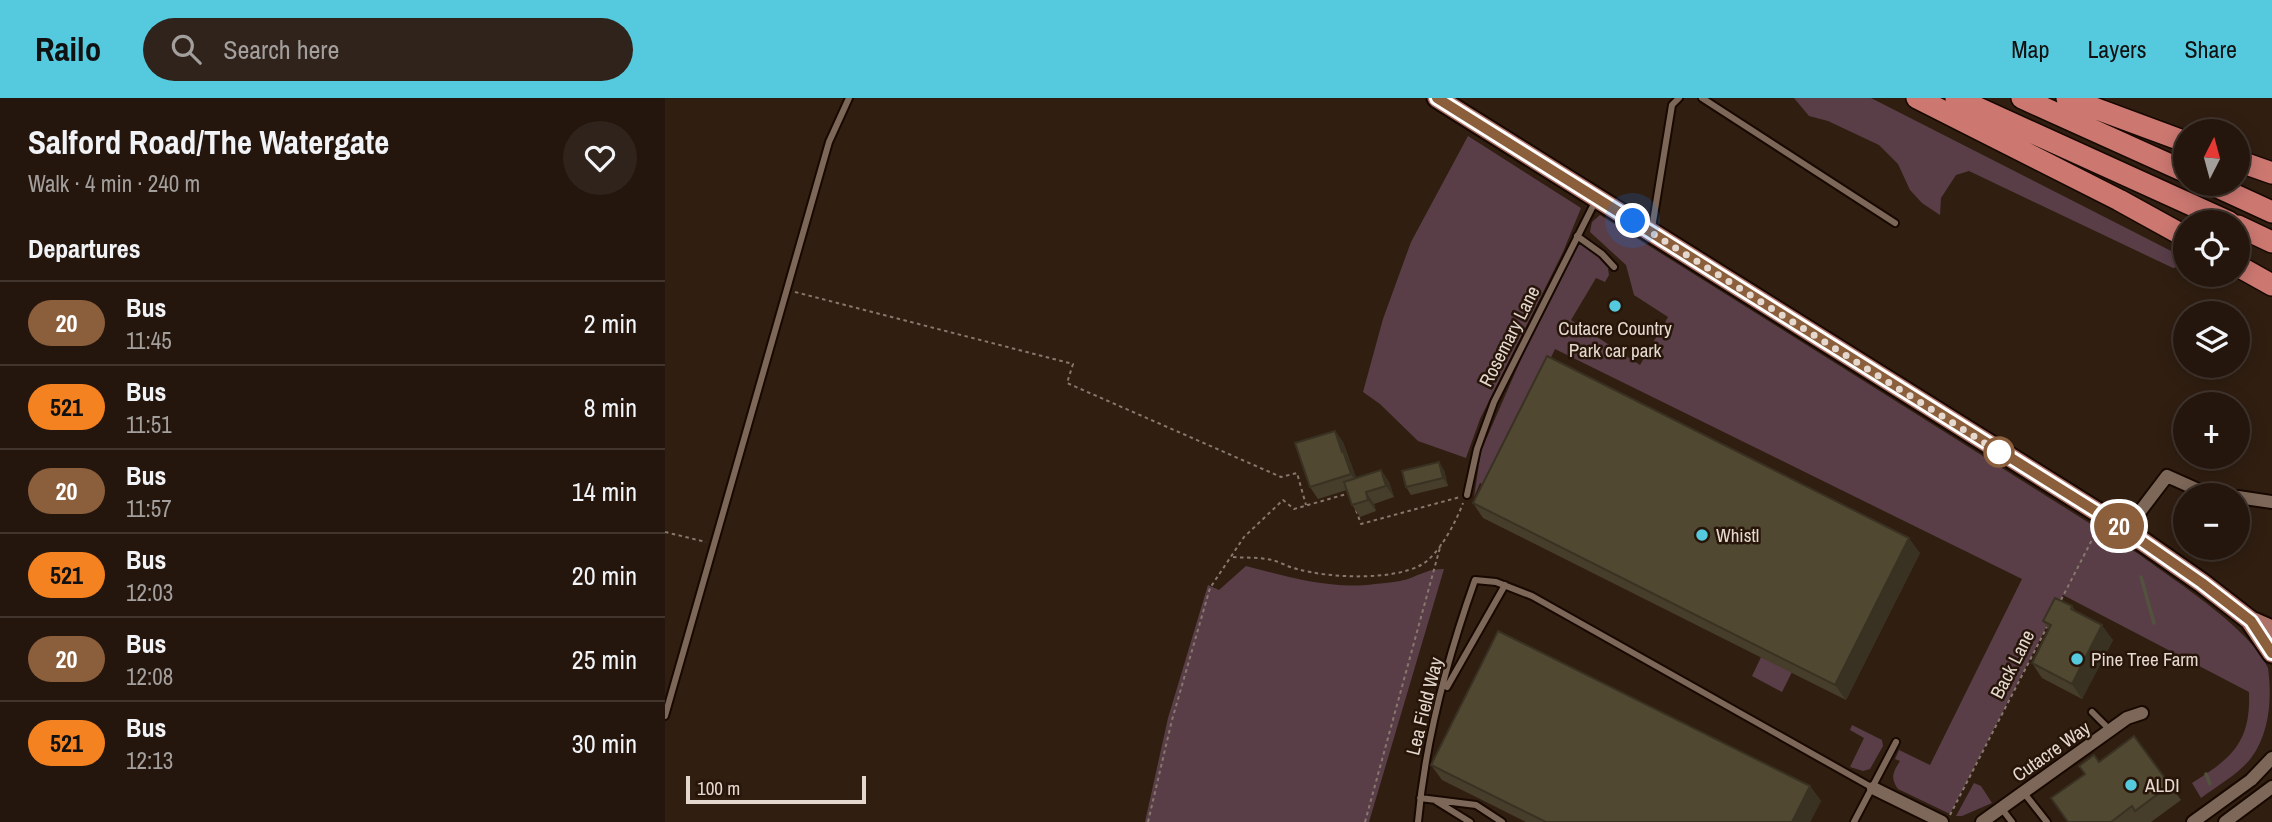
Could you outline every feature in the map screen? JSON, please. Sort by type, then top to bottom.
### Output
[{"type":"highway","points":[[1917,98],[2173,230]]},
{"type":"highway","points":[[1956,98],[2203,210]]},
{"type":"highway","points":[[2022,98],[2173,166]]},
{"type":"highway","points":[[2067,98],[2173,137]]},
{"type":"highway","points":[[2251,166],[2272,173]]},
{"type":"highway","points":[[2237,196],[2272,212]]},
{"type":"highway","points":[[2250,232],[2272,242]]},
{"type":"highway","points":[[2250,273],[2272,285]]},
{"type":"main road","points":[[1437,98],[2126,530],[2251,621],[2272,630]]},
{"type":"main road","points":[[2251,621],[2272,653]]},
{"type":"street","points":[[2126,530],[2167,476],[2183,483]]},
{"type":"street","points":[[2250,499],[2272,502]]},
{"type":"street","name":"Cutacre Way","points":[[1982,822],[2127,718],[2142,713]]},
{"type":"street","points":[[2193,822],[2251,780],[2272,758]]},
{"type":"street","points":[[2225,822],[2272,787]]},
{"type":"street","points":[[1873,788],[1943,820]]},
{"type":"lane","points":[[665,716],[829,142],[849,98]]},
{"type":"lane","points":[[1651,233],[1672,105],[1679,98]]},
{"type":"lane","points":[[1702,98],[1895,223]]},
{"type":"lane","name":"Rosemary Lane","points":[[1467,495],[1477,449],[1494,402],[1597,198]]},
{"type":"lane","points":[[1577,236],[1602,254],[1614,267]]},
{"type":"lane","name":"Lea Field Way","points":[[1418,822],[1426,760],[1475,580],[1505,585]]},
{"type":"lane","points":[[1441,698],[1505,585],[1569,615],[1873,788]]},
{"type":"lane","points":[[2092,712],[2111,731]]},
{"type":"lane","points":[[1854,822],[1896,742]]},
{"type":"lane","points":[[2024,793],[2047,822]]},
{"type":"lane","points":[[1420,798],[1476,805],[1502,822]]},
{"type":"lane","points":[[1435,800],[1470,822]]},
{"type":"lane","points":[[2002,809],[2011,822]]},
{"type":"path","points":[[787,290],[1073,364],[1067,383],[1281,477],[1297,473],[1306,505]]},
{"type":"path","points":[[1148,822],[1172,720],[1210,588],[1244,537],[1283,500],[1294,509],[1351,493]]},
{"type":"path","points":[[1354,503],[1361,524],[1467,495]]},
{"type":"path","points":[[1233,557],[1272,560],[1297,569],[1333,575],[1403,572],[1423,564],[1441,544],[1456,522],[1467,495]]},
{"type":"path","points":[[2059,604],[2104,517]]},
{"type":"path","points":[[665,532],[714,544]]},
{"type":"path","points":[[1365,822],[1441,544]]},
{"type":"path","name":"Back Lane","points":[[1943,820],[1950,815],[2046,629]]},
{"type":"shaded area","points":[[1794,98],[1871,98],[2173,252],[2173,268],[1969,171],[1956,175],[1941,198],[1940,215],[1922,203],[1910,190],[1898,164],[1879,145],[1828,121],[1809,116]]},
{"type":"shaded area","points":[[1468,136],[1581,208],[1563,252],[1480,419],[1466,458],[1418,441],[1380,404],[1363,392],[1383,319],[1411,242]]},
{"type":"shaded area","points":[[1600,215],[2140,555],[2229,622],[2259,653],[2268,668],[2270,691],[2266,726],[2247,763],[2201,798],[2192,783],[2218,765],[2236,747],[2247,724],[2249,692],[2063,595],[1950,814],[1898,789],[1893,778],[1900,761],[1895,759],[1899,750],[1930,765],[2022,579],[1555,349],[1489,488],[1480,483],[1474,497],[1481,451],[1535,327],[1575,246],[1584,244],[1612,268],[1608,269],[1609,275],[1605,282],[1596,278],[1571,320],[1640,365],[1668,317],[1634,295],[1626,265],[1590,232],[1592,222]]},
{"type":"shaded area","points":[[1246,566],[1310,581],[1342,585],[1396,582],[1444,569],[1369,822],[1145,822],[1168,718],[1208,585],[1219,590]]},
{"type":"shaded area","points":[[1762,655],[1793,670],[1782,692],[1752,676]]},
{"type":"shaded area","points":[[1852,725],[1882,740],[1883,746],[1870,769],[1863,771],[1850,767],[1864,738],[1850,730]]},
{"type":"shaded area","points":[[1974,783],[1981,786],[1992,803],[1956,816]]},
{"type":"building","name":"Whistl","points":[[1547,356],[1909,538],[1835,685],[1473,503]]},
{"type":"building","points":[[1335,431],[1351,474],[1310,487],[1295,443]]},
{"type":"building","points":[[1439,462],[1443,478],[1406,487],[1402,471]]},
{"type":"building","points":[[1381,470],[1386,486],[1366,492],[1368,500],[1352,505],[1344,482]]},
{"type":"building","points":[[2055,598],[2102,625],[2072,684],[2032,663],[2051,625],[2043,621]]},
{"type":"building","points":[[1498,631],[1810,786],[1792,822],[1546,822],[1431,765]]},
{"type":"building","name":"ALDI","points":[[2134,736],[2170,785],[2135,811],[2132,806],[2111,822],[2068,822],[2051,798],[2085,774],[2079,766],[2094,755],[2099,762]]},
{"type":"waterway","points":[[2141,577],[2154,623]]},
{"type":"waterway","points":[[2206,774],[2210,784]]},
{"type":"bus line","name":"20","points":[[1437,98],[2126,530],[2251,621],[2272,653]]},
{"type":"place","name":"Cutacre Country Park car park","points":[[1615,306]]},
{"type":"place","name":"Whistl","points":[[1702,535]]},
{"type":"place","name":"Pine Tree Farm","points":[[2077,659]]},
{"type":"place","name":"ALDI","points":[[2131,785]]},
{"type":"route","points":[[1633,221],[1999,452]]}]
